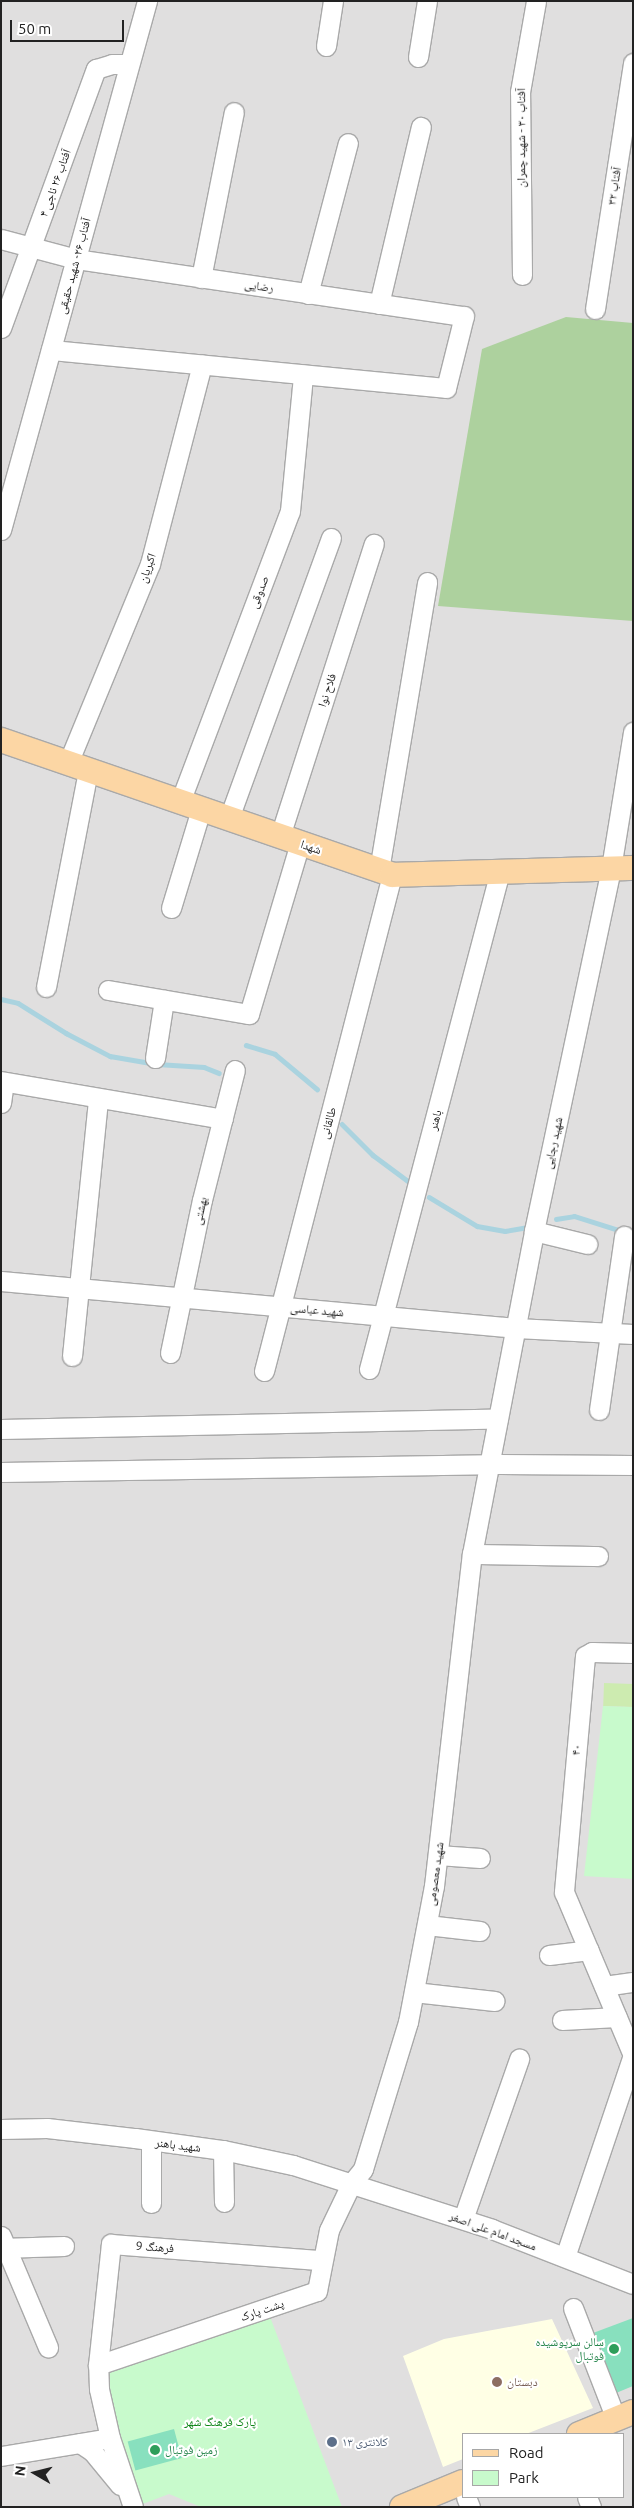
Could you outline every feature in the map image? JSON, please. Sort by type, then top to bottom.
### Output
[{"type":"main road","name":"شهدا","points":[[1,740],[385,872],[622,868]]},
{"type":"main road","points":[[582,2433],[624,2416]]},
{"type":"main road","points":[[402,2507],[462,2488]]},
{"type":"street","name":"آفتاب ۲۶- شهید حقیقی","points":[[1,530],[147,1]]},
{"type":"street","points":[[326,46],[332,1]]},
{"type":"street","points":[[418,58],[427,1]]},
{"type":"street","name":"آفتاب ۳۰ - شهید چمران","points":[[522,275],[520,92],[536,1]]},
{"type":"street","name":"آفتاب ۳۲","points":[[595,309],[633,63]]},
{"type":"street","name":"آفتاب ۲۶ ناجی ۴","points":[[1,328],[96,70],[112,64],[130,64]]},
{"type":"street","points":[[202,278],[234,112]]},
{"type":"street","points":[[379,304],[421,127]]},
{"type":"street","points":[[308,294],[348,143]]},
{"type":"street","name":"رضایی","points":[[1,239],[76,259],[464,316],[446,388],[303,375]]},
{"type":"street","points":[[51,350],[303,375]]},
{"type":"street","name":"اکبریان","points":[[46,987],[78,767],[150,564],[202,365]]},
{"type":"street","name":"صدوقی","points":[[171,908],[190,805],[290,511],[303,375]]},
{"type":"street","points":[[229,818],[331,538]]},
{"type":"street","name":"فلاح نوا","points":[[290,839],[374,544]]},
{"type":"street","name":"طالقانی","points":[[264,1370],[385,872],[427,582]]},
{"type":"street","name":"شهید رجایی","points":[[472,1554],[534,1231],[622,868],[633,732]]},
{"type":"street","points":[[108,990],[249,1014],[290,839]]},
{"type":"street","name":"باهنر","points":[[370,1369],[500,871]]},
{"type":"street","points":[[155,1058],[164,1000]]},
{"type":"street","name":"بهشتی","points":[[170,1353],[234,1070]]},
{"type":"street","points":[[1,1104],[3,1082],[222,1119]]},
{"type":"street","points":[[72,1356],[98,1098]]},
{"type":"street","points":[[534,1231],[587,1244]]},
{"type":"street","points":[[599,1410],[624,1236]]},
{"type":"street","name":"شهید عباسی","points":[[1,1282],[516,1328],[610,1335],[633,1334]]},
{"type":"street","points":[[1,1429],[498,1419]]},
{"type":"street","points":[[1,1472],[489,1464],[633,1465]]},
{"type":"street","points":[[472,1554],[598,1556]]},
{"type":"street","name":"شهید معصومی","points":[[351,2184],[362,2168],[408,2022],[427,1925],[438,1856],[472,1554]]},
{"type":"street","name":"۴۰","points":[[589,1950],[564,1892],[584,1662],[585,1656],[592,1652],[633,1653]]},
{"type":"street","points":[[438,1856],[480,1858]]},
{"type":"street","points":[[427,1925],[480,1931]]},
{"type":"street","points":[[549,1955],[589,1950],[633,2055],[565,2257]]},
{"type":"street","points":[[604,1986],[633,1982]]},
{"type":"street","points":[[414,1992],[494,2001]]},
{"type":"street","points":[[562,2020],[617,2017]]},
{"type":"street","points":[[463,2219],[519,2059]]},
{"type":"street","name":"شهید باهنر","points":[[1,2129],[47,2128],[223,2150],[294,2165],[351,2184]]},
{"type":"street","points":[[151,2141],[151,2203]]},
{"type":"street","points":[[223,2150],[224,2202]]},
{"type":"street","name":"مسجد امام علی اصغر","points":[[351,2184],[463,2219],[633,2284]]},
{"type":"street","name":"پشت پارک","points":[[98,2365],[317,2291],[321,2260],[329,2230],[351,2184]]},
{"type":"street","points":[[48,2347],[3,2244],[64,2246]]},
{"type":"street","name":"فرهنگ 9","points":[[98,2365],[112,2244],[321,2260]]},
{"type":"street","points":[[573,2308],[624,2416]]},
{"type":"street","points":[[98,2365],[100,2389],[110,2438],[131,2501]]},
{"type":"street","points":[[1,2456],[110,2438]]},
{"type":"street","points":[[80,2443],[101,2461],[131,2501]]},
{"type":"shaded area","points":[[1,1],[633,1],[633,2507],[1,2507]]},
{"type":"shaded area","name":"دبستان","points":[[552,2319],[593,2408],[529,2433],[462,2433],[462,2459],[443,2467],[403,2356],[444,2339]]},
{"type":"green space","points":[[566,317],[633,323],[633,621],[438,606],[482,349]]},
{"type":"green space","points":[[604,1683],[633,1684],[632,1707],[603,1706]]},
{"type":"green space","points":[[603,1706],[633,1707],[633,1879],[584,1876]]},
{"type":"green space","name":"پارک فرهنگ شهر","points":[[269,2314],[342,2507],[201,2507],[169,2494],[140,2505],[102,2375]]},
{"type":"green space","name":"سالن سرپوشیده فوتبال","points":[[633,2318],[633,2386],[616,2393],[593,2333]]},
{"type":"green space","name":"زمین فوتبال","points":[[174,2429],[182,2458],[135,2470],[128,2441]]},
{"type":"waterway","points":[[1,999],[18,1003],[66,1033],[110,1056],[157,1064],[204,1067],[219,1073]]},
{"type":"waterway","points":[[246,1045],[275,1054],[317,1089]]},
{"type":"waterway","points":[[342,1124],[373,1155],[412,1184]]},
{"type":"waterway","points":[[429,1197],[477,1226],[505,1231],[528,1227]]},
{"type":"waterway","points":[[556,1219],[574,1216],[622,1231]]},
{"type":"place","name":"سالن سرپوشیده فوتبال","points":[[614,2349]]},
{"type":"place","name":"دبستان","points":[[497,2382]]},
{"type":"place","name":"کلانتری ۱۳","points":[[332,2442]]},
{"type":"place","name":"زمین فوتبال","points":[[155,2450]]}]
